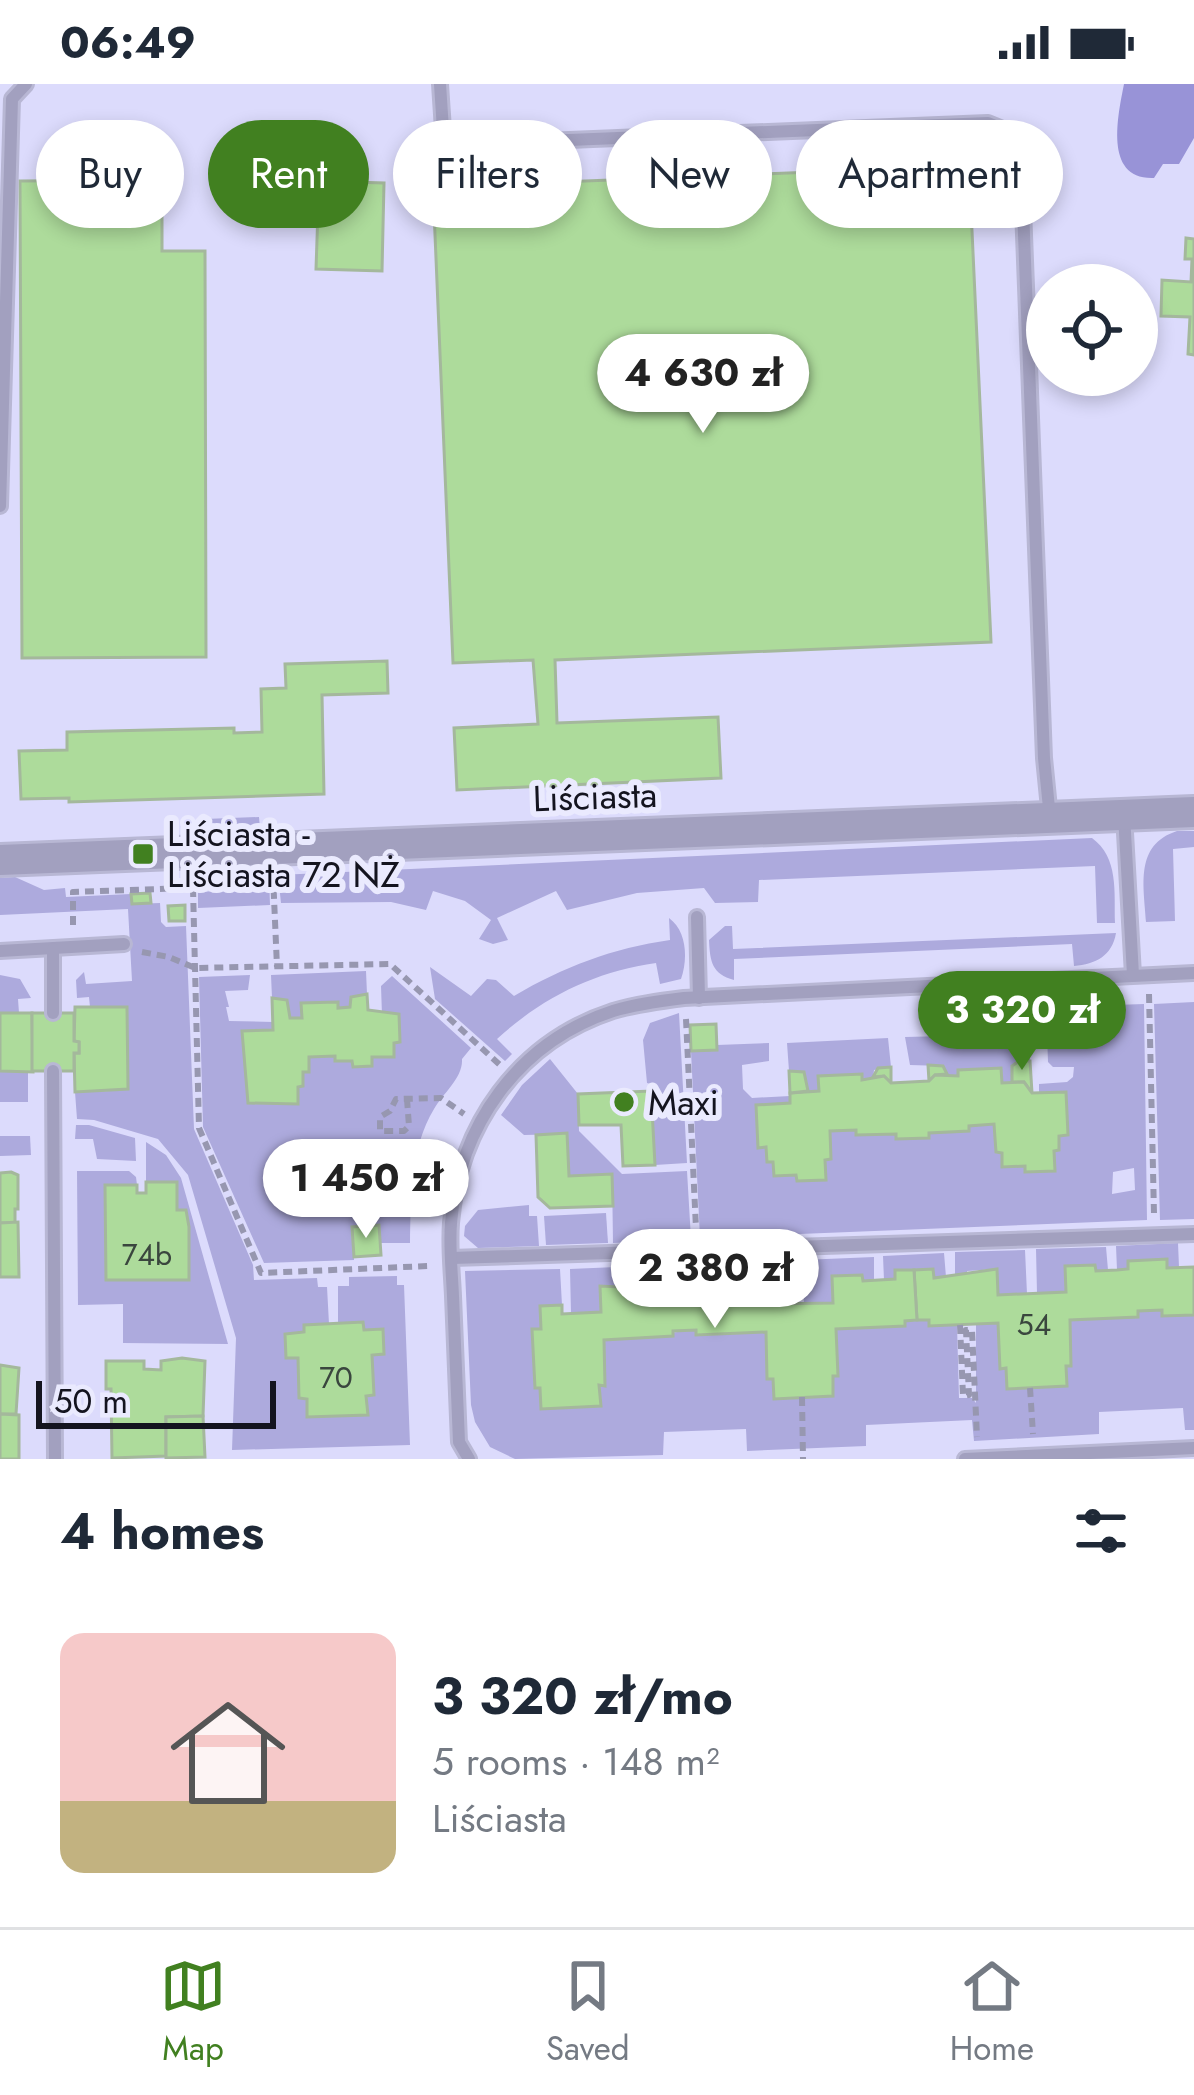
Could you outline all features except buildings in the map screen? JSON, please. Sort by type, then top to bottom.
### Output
[{"type":"street","name":"Liściasta","points":[[0,860],[1194,812]]},
{"type":"lane","points":[[0,506],[12,99],[26,84]]},
{"type":"lane","points":[[440,84],[444,146],[988,122],[1010,132],[1021,156],[1050,818]]},
{"type":"lane","points":[[1124,814],[1133,975]]},
{"type":"lane","points":[[697,916],[700,998]]},
{"type":"lane","points":[[0,951],[124,944]]},
{"type":"lane","points":[[53,949],[53,1013]]},
{"type":"lane","points":[[469,1459],[459,1442],[453,1204],[477,1122],[511,1076],[570,1029],[610,1012],[684,998],[1194,973]]},
{"type":"lane","points":[[53,1072],[55,1459]]},
{"type":"lane","points":[[452,1261],[1194,1234]]},
{"type":"lane","points":[[965,1459],[1194,1448]]},
{"type":"path","points":[[278,967],[273,870],[280,866]]},
{"type":"path","points":[[76,948],[73,892],[214,887]]},
{"type":"path","points":[[193,888],[199,1128],[260,1273],[452,1261]]},
{"type":"path","points":[[194,925],[209,924]]},
{"type":"path","points":[[124,944],[195,968],[390,964],[511,1076]]},
{"type":"path","points":[[1149,975],[1154,1236]]},
{"type":"path","points":[[684,998],[698,1249]]},
{"type":"path","points":[[407,1099],[409,1126],[404,1131],[380,1131],[380,1117],[396,1100],[407,1099],[440,1098],[477,1122]]},
{"type":"path","points":[[960,1325],[963,1396],[969,1395],[967,1330],[972,1330],[978,1458]]},
{"type":"path","points":[[1030,1388],[1034,1456]]},
{"type":"path","points":[[802,1397],[803,1459]]},
{"type":"shaded area","points":[[1124,84],[1194,84],[1194,138],[1179,164],[1163,164],[1154,178],[1127,169],[1121,157],[1117,128]]},
{"type":"shaded area","points":[[259,817],[260,829],[227,830],[205,819]]},
{"type":"shaded area","points":[[1194,831],[1194,847],[1173,849],[1175,921],[1146,922],[1148,856],[1163,837]]},
{"type":"shaded area","points":[[1092,838],[1111,866],[1115,923],[1097,923],[1095,866],[759,880],[758,902],[715,903],[704,888],[637,893],[567,910],[556,891],[497,918],[508,940],[493,944],[479,939],[491,920],[465,901],[433,891],[426,910],[391,902],[281,903],[278,875]]},
{"type":"shaded area","points":[[269,876],[270,905],[198,908],[198,893],[232,888]]},
{"type":"shaded area","points":[[15,877],[44,890],[65,888],[66,897],[131,894],[132,904],[160,903],[161,922],[166,927],[186,926],[194,1129],[253,1265],[254,1280],[317,1278],[318,1287],[327,1287],[329,1324],[304,1325],[304,1332],[285,1334],[286,1358],[298,1358],[299,1398],[307,1399],[308,1417],[367,1414],[366,1396],[374,1394],[372,1355],[382,1329],[364,1330],[362,1322],[338,1323],[338,1286],[349,1286],[349,1277],[397,1276],[397,1285],[404,1285],[410,1445],[232,1450],[236,1338],[188,1175],[158,1139],[77,1119],[75,1092],[110,1091],[127,1008],[90,1007],[89,997],[77,998],[76,980],[84,972],[86,984],[132,981],[128,909],[0,915],[0,878]]},
{"type":"shaded area","points":[[669,918],[684,946],[681,979],[660,984],[656,963],[570,989],[497,1039],[512,1054],[505,1061],[435,999],[430,967],[471,996],[487,979],[496,980],[514,996],[589,960],[670,940]]},
{"type":"shaded area","points":[[725,926],[732,926],[733,949],[1116,933],[1102,957],[1074,966],[1072,944],[734,959],[734,980],[717,971],[710,955],[709,940]]},
{"type":"shaded area","points":[[366,971],[367,994],[351,997],[350,1007],[301,1004],[302,1018],[290,1018],[287,1000],[272,998],[271,975]]},
{"type":"shaded area","points":[[0,975],[20,979],[31,998],[18,999],[19,1013],[0,1013]]},
{"type":"shaded area","points":[[250,975],[248,990],[225,991],[229,1021],[273,1022],[273,1030],[242,1032],[248,1103],[298,1104],[298,1087],[309,1057],[335,1056],[336,1061],[352,1061],[354,1067],[372,1066],[372,1057],[394,1057],[394,1043],[382,1015],[381,986],[392,976],[471,1048],[420,1140],[413,1174],[410,1243],[380,1243],[379,1225],[353,1227],[354,1260],[264,1263],[203,1127],[199,977]]},
{"type":"shaded area","points":[[1194,1002],[1194,1219],[1160,1220],[1154,1004]]},
{"type":"shaded area","points":[[1144,1004],[1147,1220],[700,1238],[691,1051],[769,1043],[769,1061],[742,1065],[743,1089],[752,1098],[790,1096],[790,1103],[756,1106],[758,1147],[766,1147],[774,1176],[826,1180],[830,1131],[928,1138],[929,1133],[994,1124],[996,1152],[1002,1153],[1003,1167],[1054,1171],[1059,1136],[1068,1135],[1065,1092],[1039,1093],[1039,1084],[1067,1082],[1074,1067],[1053,1067],[1048,1062],[1047,1033],[1114,1031],[1115,1005]],"holes":[[[1134,1168],[1135,1190],[1112,1194],[1113,1172]]]},
{"type":"shaded area","points":[[679,1013],[687,1163],[655,1165],[651,1084],[647,1083],[643,1040],[650,1023]]},
{"type":"shaded area","points":[[1029,1034],[1030,1061],[1019,1061],[1013,1066],[1012,1082],[1002,1083],[1001,1068],[959,1070],[958,1076],[947,1077],[943,1066],[910,1065],[905,1037]]},
{"type":"shaded area","points":[[888,1038],[891,1067],[874,1070],[873,1080],[862,1080],[861,1074],[819,1076],[819,1091],[808,1091],[804,1072],[789,1071],[787,1043]]},
{"type":"shaded area","points":[[550,1059],[578,1094],[579,1131],[622,1174],[687,1171],[691,1239],[613,1243],[612,1174],[569,1176],[567,1134],[524,1135],[501,1115],[522,1085]]},
{"type":"shaded area","points":[[28,1071],[28,1102],[0,1102],[0,1072]]},
{"type":"shaded area","points":[[76,1125],[135,1138],[136,1161],[97,1159],[93,1139],[75,1139]]},
{"type":"shaded area","points":[[0,1136],[30,1136],[31,1155],[0,1156]]},
{"type":"shaded area","points":[[146,1142],[166,1155],[181,1178],[228,1344],[123,1343],[123,1304],[78,1305],[77,1171],[129,1171],[136,1177],[137,1185],[105,1186],[106,1280],[189,1279],[189,1228],[177,1210],[177,1183],[146,1182]]},
{"type":"shaded area","points":[[529,1205],[529,1216],[537,1216],[539,1246],[478,1248],[464,1236],[465,1226],[478,1210]]},
{"type":"shaded area","points":[[606,1213],[608,1243],[546,1245],[544,1216]]},
{"type":"shaded area","points":[[1178,1243],[1179,1267],[1167,1268],[1166,1259],[1129,1261],[1128,1269],[1117,1270],[1116,1246]]},
{"type":"shaded area","points":[[1106,1247],[1108,1270],[1096,1271],[1095,1265],[1065,1266],[1066,1292],[1037,1293],[1036,1249]]},
{"type":"shaded area","points":[[1025,1250],[1027,1294],[998,1295],[996,1269],[955,1276],[955,1252]]},
{"type":"shaded area","points":[[944,1253],[946,1277],[934,1278],[933,1269],[896,1270],[895,1279],[884,1280],[883,1256]]},
{"type":"shaded area","points":[[874,1257],[874,1280],[863,1281],[861,1275],[833,1276],[833,1303],[804,1304],[802,1260]]},
{"type":"shaded area","points":[[793,1260],[794,1304],[765,1304],[764,1279],[735,1280],[734,1286],[721,1286],[721,1263]]},
{"type":"shaded area","points":[[712,1264],[713,1287],[701,1287],[700,1278],[664,1281],[663,1289],[651,1290],[650,1266]]},
{"type":"shaded area","points":[[640,1266],[642,1290],[631,1290],[629,1285],[600,1286],[601,1312],[571,1313],[570,1269]]},
{"type":"shaded area","points":[[560,1269],[562,1305],[540,1306],[541,1329],[532,1330],[535,1388],[600,1406],[599,1385],[605,1385],[604,1340],[696,1330],[697,1335],[766,1332],[767,1378],[832,1396],[833,1376],[838,1375],[836,1329],[905,1326],[905,1321],[929,1320],[930,1326],[957,1325],[959,1398],[972,1398],[976,1403],[976,1324],[998,1323],[1007,1388],[1066,1386],[1066,1366],[1071,1365],[1070,1320],[1138,1317],[1138,1311],[1162,1310],[1163,1316],[1194,1315],[1194,1430],[1185,1430],[1183,1408],[1099,1412],[1099,1434],[974,1441],[972,1420],[866,1425],[866,1446],[747,1451],[746,1429],[664,1432],[663,1455],[515,1459],[490,1447],[475,1422],[465,1271]]},
{"type":"place","name":"Liściasta - Liściasta 72 NŻ","points":[[143,854]]},
{"type":"place","name":"Maxi","points":[[624,1102]]}]
